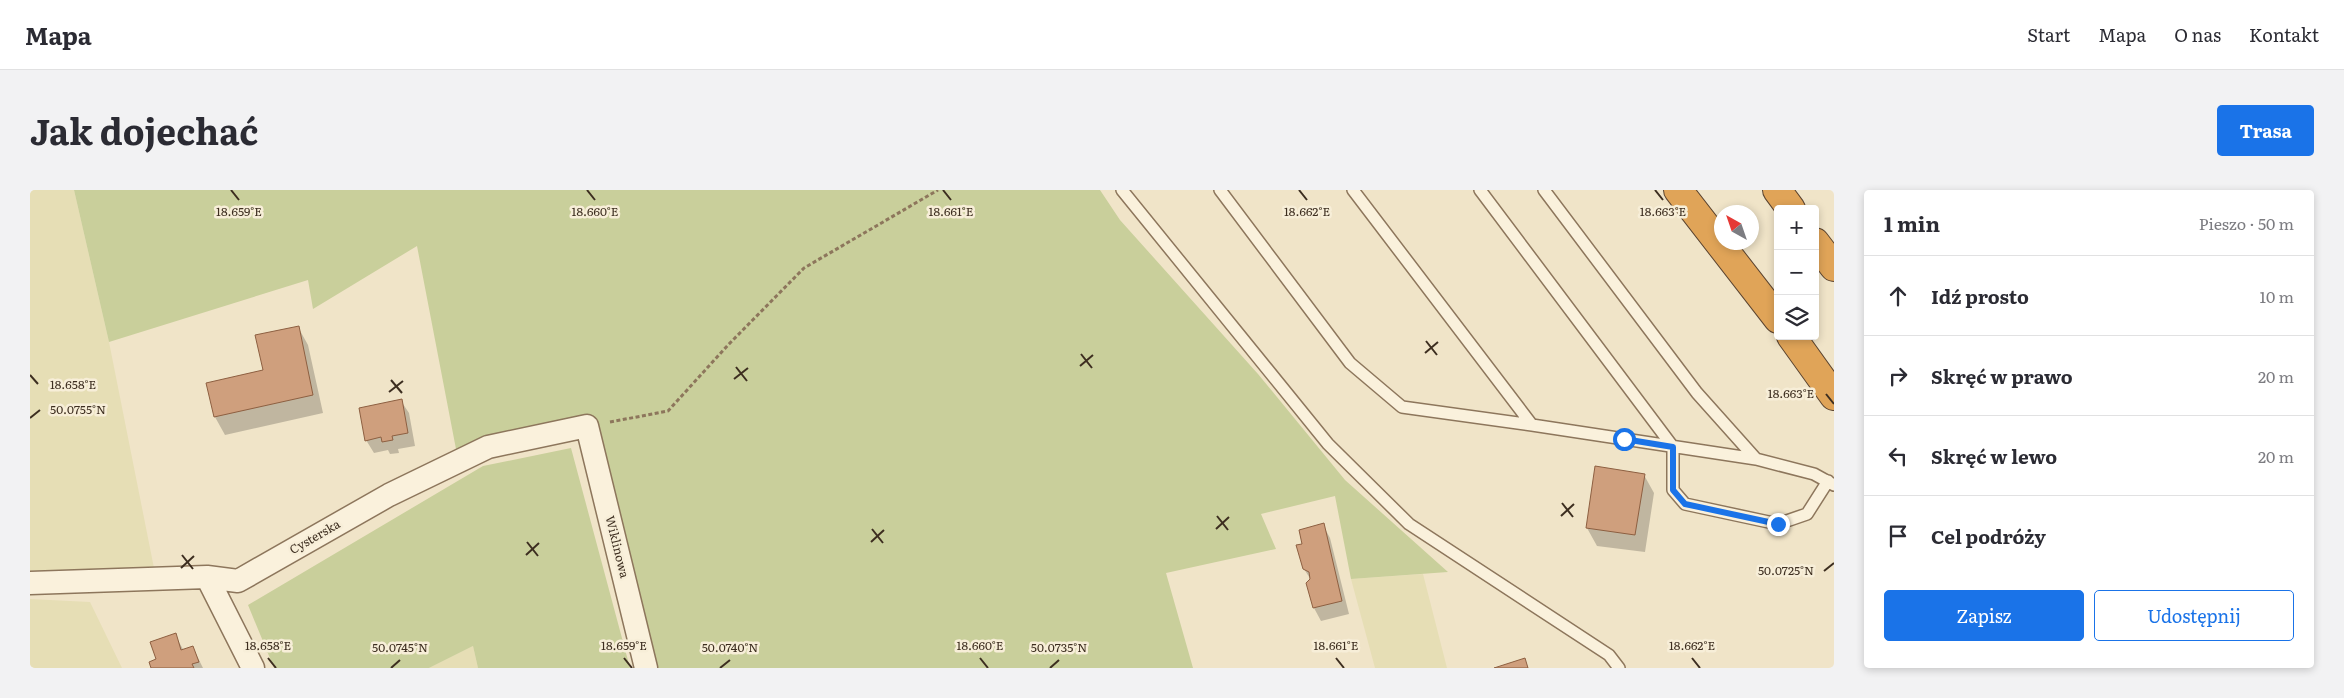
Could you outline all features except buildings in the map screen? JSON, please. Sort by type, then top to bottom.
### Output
[{"type":"highway","points":[[1678,190],[1774,314]]},
{"type":"highway","points":[[1777,190],[1788,205]]},
{"type":"highway","points":[[1819,247],[1834,267]]},
{"type":"highway","points":[[1794,340],[1834,396]]},
{"type":"street","name":"Cysterska","points":[[30,583],[207,577],[238,581],[389,495],[488,447],[587,426]]},
{"type":"street","name":"Wiklinowa","points":[[587,426],[646,668]]},
{"type":"street","points":[[207,577],[253,668]]},
{"type":"lane","points":[[1122,190],[1328,444],[1409,524],[1609,655],[1619,668]]},
{"type":"lane","points":[[1220,190],[1350,363],[1402,407],[1532,425],[1673,447],[1756,459],[1814,474],[1831,483],[1807,514],[1778,524],[1685,504],[1673,490],[1673,447],[1480,190]]},
{"type":"lane","points":[[1353,190],[1532,425]]},
{"type":"lane","points":[[1544,190],[1697,393],[1756,459]]},
{"type":"path","points":[[587,426],[668,411],[728,345],[804,268],[938,190]]},
{"type":"shaded area","points":[[30,190],[74,190],[109,342],[154,568],[30,572]]},
{"type":"shaded area","points":[[1423,574],[1447,668],[1375,668],[1351,579]]},
{"type":"shaded area","points":[[30,599],[90,602],[122,668],[30,668]]},
{"type":"shaded area","points":[[473,646],[478,668],[429,668]]},
{"type":"green space","points":[[74,190],[1100,190],[1120,220],[1258,374],[1345,480],[1448,572],[1351,579],[1335,496],[1261,514],[1276,549],[1166,573],[1193,668],[657,668],[596,432],[506,434],[456,449],[417,246],[313,309],[308,280],[109,342]]},
{"type":"green space","points":[[571,448],[630,668],[478,668],[473,646],[429,668],[274,668],[248,605],[483,466]]},
{"type":"route","points":[[1624,439],[1673,447],[1673,490],[1685,504],[1778,524]]}]
